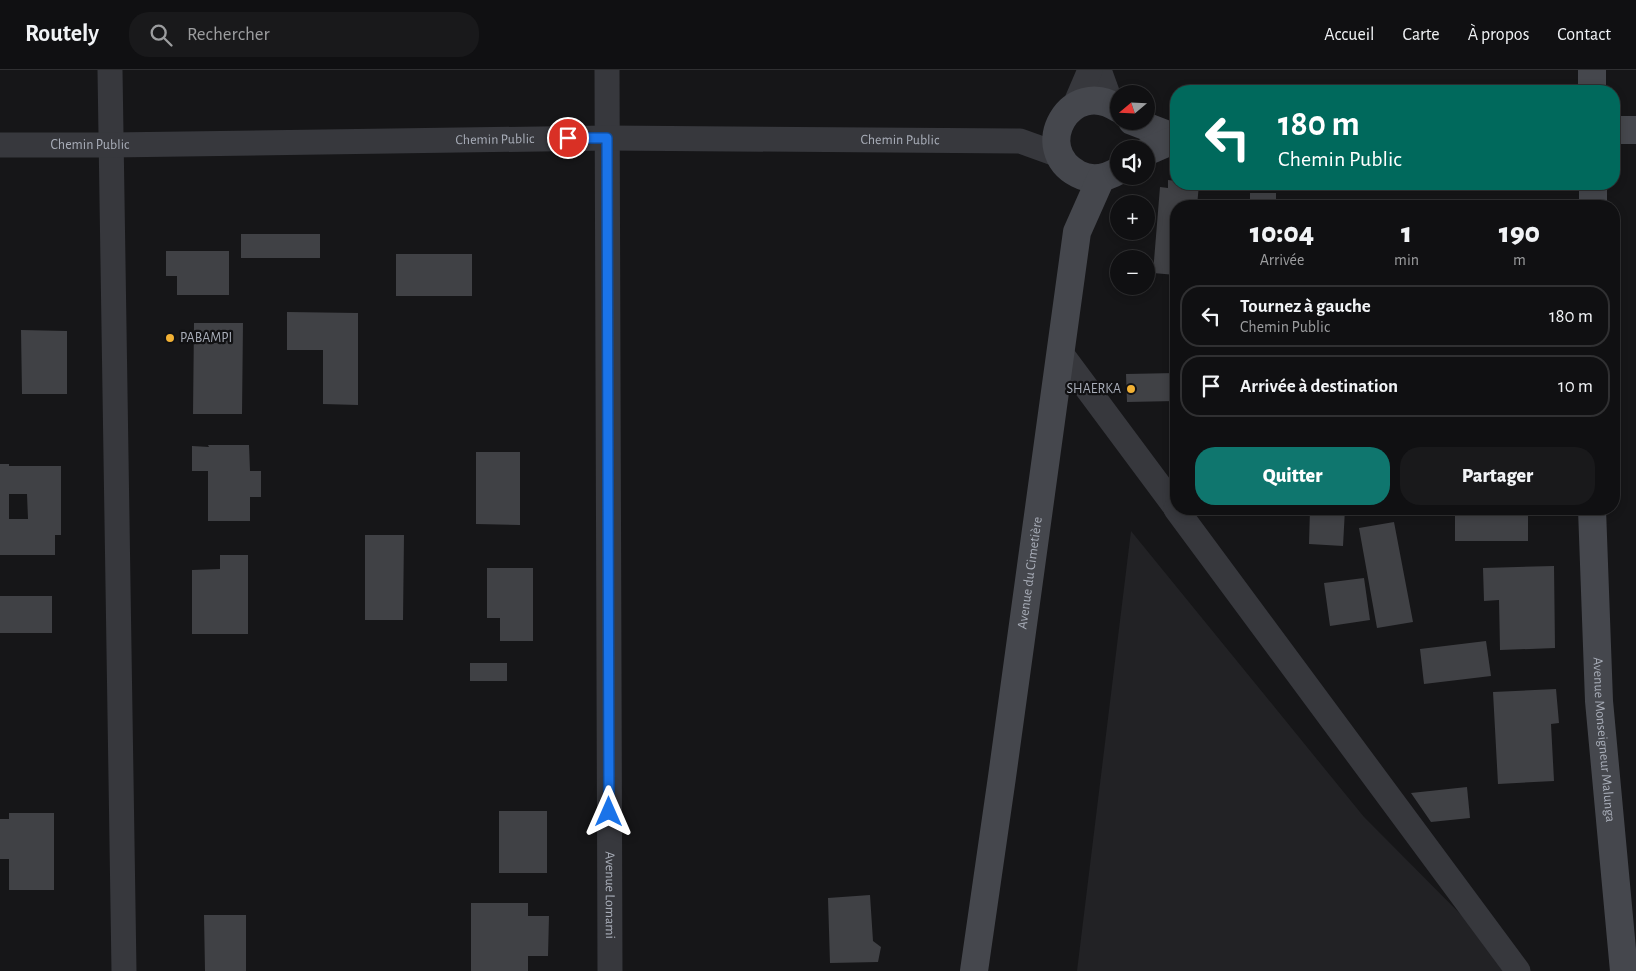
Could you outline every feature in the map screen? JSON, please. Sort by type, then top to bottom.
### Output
[{"type":"street","points":[[110,70],[124,971]]},
{"type":"street","name":"Avenue Lomami","points":[[607,70],[610,971]]},
{"type":"street","points":[[1077,232],[1065,163],[1056,138],[1090,70]]},
{"type":"street","points":[[1100,70],[1110,89]]},
{"type":"street","points":[[1592,70],[1592,85]]},
{"type":"street","points":[[1020,141],[1093,100],[1110,108]]},
{"type":"street","points":[[1155,128],[1170,135]]},
{"type":"street","points":[[1620,130],[1636,130]]},
{"type":"street","name":"Chemin Public","points":[[0,145],[607,138],[1020,141]]},
{"type":"street","points":[[1020,141],[1065,163],[1080,176],[1090,178],[1110,174]]},
{"type":"street","points":[[1155,148],[1170,141]]},
{"type":"street","name":"Avenue du Cimetière","points":[[974,971],[1077,232],[1110,174]]},
{"type":"street","points":[[1060,352],[1170,501]]},
{"type":"street","points":[[1180,515],[1518,971]]},
{"type":"street","name":"Avenue Monseigneur Malunga","points":[[1592,515],[1599,701],[1624,971]]},
{"type":"shaded area","points":[[1131,531],[1364,817],[1517,971],[1077,971]]},
{"type":"building","points":[[1168,180],[1170,180],[1170,190],[1198,190],[1198,200],[1170,200],[1170,274],[1155,273],[1160,187],[1168,188]]},
{"type":"building","points":[[1250,193],[1276,193],[1276,200],[1250,200]]},
{"type":"building","points":[[241,234],[320,234],[320,258],[241,258]]},
{"type":"building","points":[[166,251],[229,251],[229,295],[177,295],[177,276],[166,276]]},
{"type":"building","points":[[396,254],[472,254],[472,296],[396,296]]},
{"type":"building","points":[[287,312],[358,313],[358,405],[323,404],[323,350],[287,350]]},
{"type":"building","points":[[194,323],[243,323],[242,414],[193,414]]},
{"type":"building","points":[[21,330],[67,331],[67,394],[22,394]]},
{"type":"building","points":[[1170,373],[1170,401],[1127,402],[1126,374]]},
{"type":"building","points":[[208,445],[249,445],[250,471],[261,471],[261,497],[250,497],[250,521],[208,521],[208,471],[192,471],[192,446],[209,447]]},
{"type":"building","points":[[476,452],[520,452],[520,525],[476,524]]},
{"type":"building","points":[[0,464],[9,464],[9,466],[61,466],[61,535],[55,535],[55,555],[0,555]],"holes":[[[9,494],[27,494],[28,519],[9,519]]]},
{"type":"building","points":[[1310,515],[1345,515],[1343,546],[1309,544]]},
{"type":"building","points":[[1455,515],[1528,515],[1528,541],[1455,541]]},
{"type":"building","points":[[1394,522],[1413,622],[1377,628],[1359,528]]},
{"type":"building","points":[[365,535],[404,535],[403,620],[365,620]]},
{"type":"building","points":[[220,555],[248,555],[248,634],[192,634],[192,570],[220,569]]},
{"type":"building","points":[[1554,566],[1555,648],[1500,650],[1499,600],[1484,601],[1483,568]]},
{"type":"building","points":[[487,568],[533,568],[533,641],[500,641],[500,618],[487,618]]},
{"type":"building","points":[[1364,578],[1370,620],[1330,626],[1324,583]]},
{"type":"building","points":[[0,596],[52,596],[52,633],[0,633]]},
{"type":"building","points":[[1486,641],[1491,676],[1424,684],[1420,649]]},
{"type":"building","points":[[470,663],[507,663],[507,681],[470,681]]},
{"type":"building","points":[[1556,689],[1559,723],[1551,724],[1554,781],[1498,784],[1493,692]]},
{"type":"building","points":[[1467,787],[1470,818],[1431,822],[1411,793]]},
{"type":"building","points":[[499,811],[547,811],[547,873],[499,873]]},
{"type":"building","points":[[9,813],[54,813],[54,890],[9,890],[9,859],[0,859],[0,819],[9,819]]},
{"type":"building","points":[[870,895],[873,941],[881,947],[878,962],[830,963],[828,898]]},
{"type":"building","points":[[471,903],[528,903],[528,916],[549,916],[548,956],[528,956],[528,971],[471,971]]},
{"type":"building","points":[[204,915],[246,915],[246,971],[205,971]]},
{"type":"place","name":"PABAMPI","points":[[170,338]]},
{"type":"place","name":"SHAERKA","points":[[1131,389]]},
{"type":"route","points":[[568,138],[607,138],[609,812]]}]
